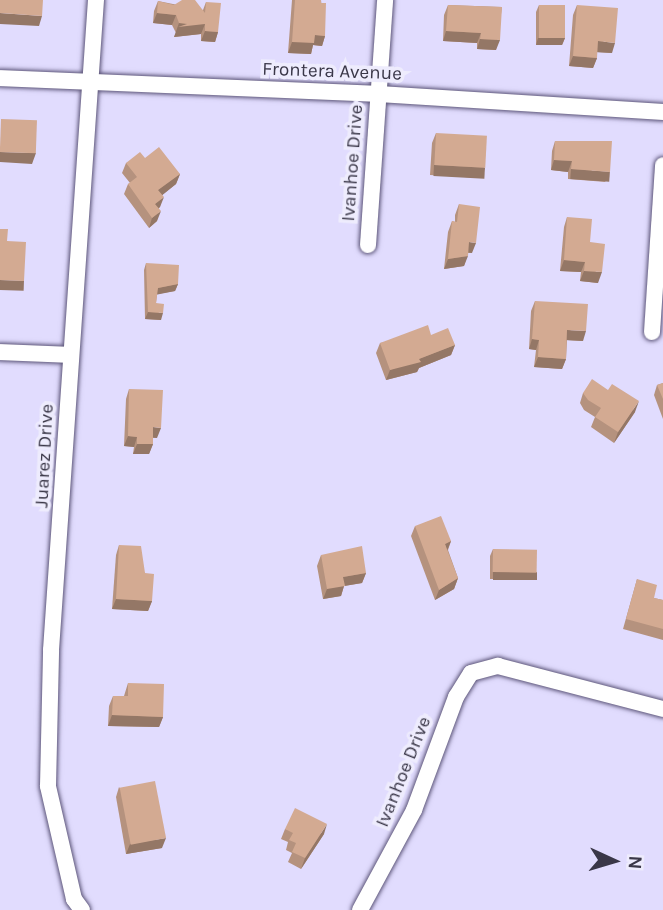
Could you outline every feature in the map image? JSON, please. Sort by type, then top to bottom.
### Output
[{"type":"street","name":"Juarez Drive","points":[[82,910],[74,899],[48,786],[51,650],[96,0]]},
{"type":"street","name":"Ivanhoe Drive","points":[[368,245],[385,0]]},
{"type":"street","name":"Frontera Avenue","points":[[0,78],[90,84],[379,94],[663,112]]},
{"type":"street","points":[[652,332],[663,165]]},
{"type":"street","points":[[0,352],[71,355]]},
{"type":"street","name":"Ivanhoe Drive","points":[[360,910],[414,810],[456,697],[471,673],[498,666],[663,709]]},
{"type":"building","points":[[0,0],[43,0],[42,16],[0,13]]},
{"type":"building","points":[[182,0],[195,0],[205,13],[206,2],[221,3],[218,32],[205,31],[205,24],[178,27],[187,24],[179,23],[176,15],[157,13],[158,1],[174,5]]},
{"type":"building","points":[[295,0],[321,0],[321,3],[326,3],[325,36],[315,35],[314,43],[292,42]]},
{"type":"building","points":[[448,5],[502,7],[500,40],[480,39],[481,33],[446,31]]},
{"type":"building","points":[[539,5],[565,5],[565,38],[539,38]]},
{"type":"building","points":[[577,5],[618,8],[615,43],[598,41],[597,58],[573,56]]},
{"type":"building","points":[[1,119],[37,120],[36,153],[0,152]]},
{"type":"building","points":[[436,133],[487,136],[485,168],[434,165]]},
{"type":"building","points":[[555,141],[612,141],[610,172],[571,169],[572,161],[554,160]]},
{"type":"building","points":[[159,147],[180,174],[158,190],[164,197],[155,204],[161,211],[152,218],[128,184],[137,177],[126,163],[140,152],[145,158]]},
{"type":"building","points":[[459,204],[480,207],[476,243],[469,242],[468,256],[448,259],[452,221],[457,222]]},
{"type":"building","points":[[567,217],[592,219],[590,242],[605,244],[602,272],[584,271],[585,262],[564,260]]},
{"type":"building","points":[[0,229],[8,229],[7,241],[26,242],[24,281],[0,280]]},
{"type":"building","points":[[146,263],[179,265],[178,284],[158,288],[156,303],[164,304],[163,313],[148,312]]},
{"type":"building","points":[[535,301],[588,304],[586,331],[567,330],[566,359],[538,357],[539,340],[532,339]]},
{"type":"building","points":[[428,325],[431,335],[448,328],[455,345],[419,359],[421,362],[390,370],[380,343]]},
{"type":"building","points":[[592,379],[608,390],[612,384],[639,401],[618,432],[595,417],[601,408],[588,400],[583,393]]},
{"type":"building","points":[[663,383],[663,399],[657,385]]},
{"type":"building","points":[[129,389],[163,390],[161,428],[153,427],[153,444],[137,444],[137,437],[128,436]]},
{"type":"building","points":[[441,516],[451,541],[445,544],[458,578],[439,590],[415,526]]},
{"type":"building","points":[[119,545],[141,546],[145,573],[154,574],[152,601],[116,599]]},
{"type":"building","points":[[362,546],[366,573],[343,577],[345,586],[327,589],[321,555]]},
{"type":"building","points":[[493,549],[537,550],[537,573],[493,572]]},
{"type":"building","points":[[637,579],[657,585],[654,598],[663,600],[663,629],[626,619]]},
{"type":"building","points":[[128,683],[164,684],[163,717],[112,715],[113,696],[128,696]]},
{"type":"building","points":[[155,781],[166,838],[131,845],[120,788]]},
{"type":"building","points":[[295,808],[327,824],[305,858],[292,852],[296,843],[289,840],[293,833],[285,829]]}]
